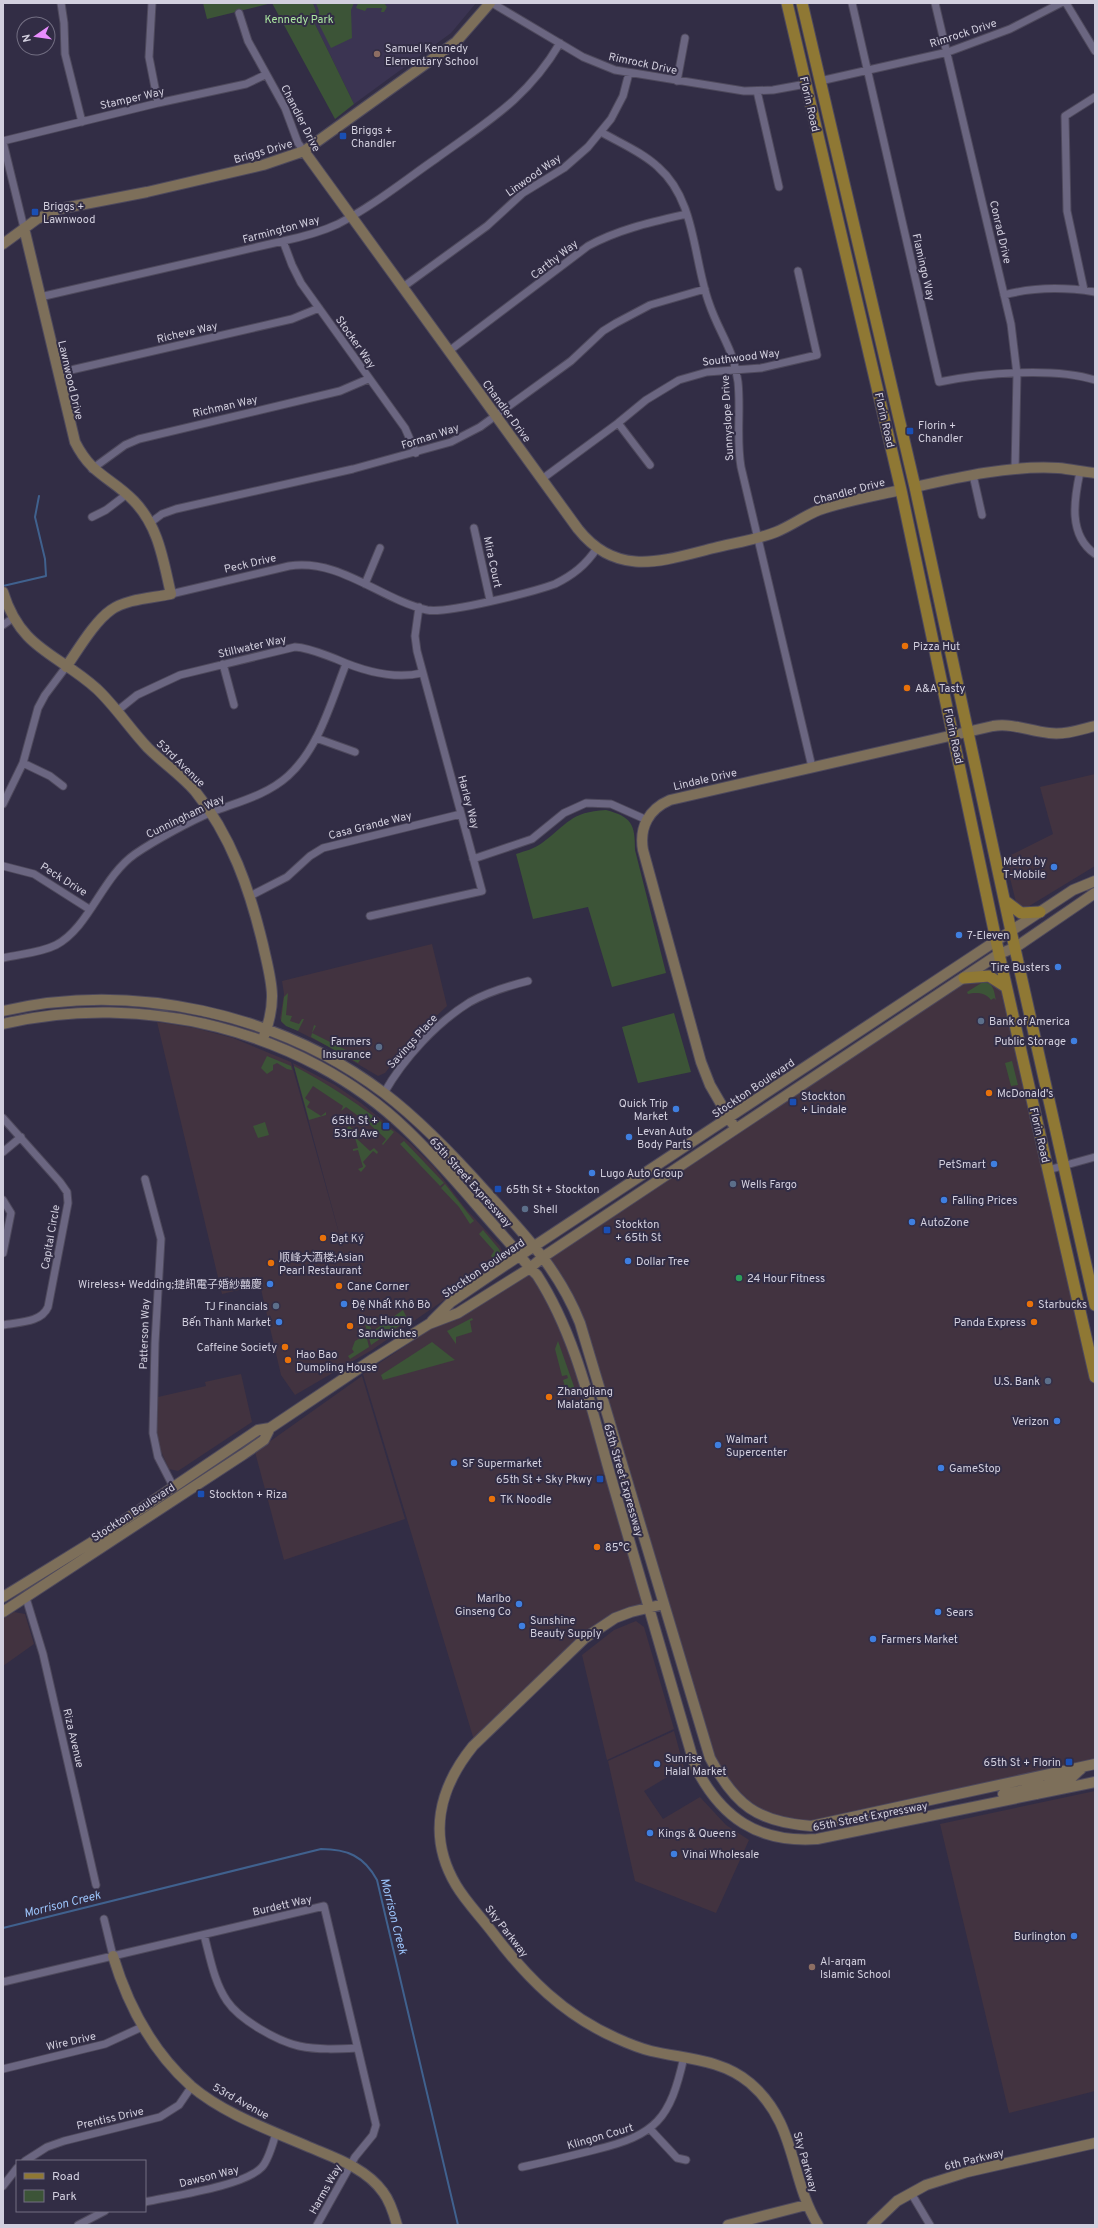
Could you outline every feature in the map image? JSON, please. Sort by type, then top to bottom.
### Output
[{"type":"main road","name":"Briggs Drive","points":[[3,244],[37,219],[59,209],[154,190],[263,164],[304,151],[456,42],[491,3]]},
{"type":"main road","name":"Florin Road","points":[[787,3],[897,472],[954,734],[998,954],[1095,1377]]},
{"type":"main road","name":"Florin Road","points":[[802,3],[915,487],[969,731],[1011,931],[1016,946],[1095,1305]]},
{"type":"main road","points":[[801,65],[820,81]]},
{"type":"main road","points":[[806,84],[824,101]]},
{"type":"main road","name":"Chandler Drive","points":[[304,151],[495,416],[581,532],[597,548],[620,559],[645,563],[663,561],[758,538],[774,533],[819,510],[901,490]]},
{"type":"main road","name":"Lawnwood Drive","points":[[24,228],[72,434],[82,456],[92,469],[127,494],[140,507],[150,523],[159,542],[171,594]]},
{"type":"main road","points":[[897,472],[915,487],[973,475],[1015,470],[1058,468],[1095,473]]},
{"type":"main road","points":[[901,490],[919,506]]},
{"type":"main road","name":"Peck Drive","points":[[66,667],[99,622],[111,610],[126,604],[171,594]]},
{"type":"main road","name":"53rd Avenue","points":[[4,596],[13,618],[32,642],[91,684],[149,748],[194,790],[210,813],[236,861],[250,896],[272,989],[272,1014],[262,1042]]},
{"type":"main road","name":"Lindale Drive","points":[[646,820],[656,808],[670,800],[954,734],[1009,725],[1047,733],[1063,733],[1095,726]]},
{"type":"main road","points":[[646,820],[642,835],[643,850],[700,1062],[710,1085],[729,1119],[737,1129]]},
{"type":"main road","name":"Stockton Boulevard","points":[[429,1324],[451,1302],[535,1246],[729,1119],[1078,886],[1095,881]]},
{"type":"main road","name":"Stockton Boulevard","points":[[3,1597],[174,1488],[258,1430],[270,1428],[373,1359],[429,1324],[458,1313],[530,1268],[543,1257],[998,954],[1016,946],[1095,893]]},
{"type":"main road","points":[[1005,901],[1021,913],[1040,912]]},
{"type":"main road","points":[[964,978],[989,976],[1006,987]]},
{"type":"main road","name":"65th Street Expressway","points":[[3,1011],[64,1002],[128,1001],[177,1006],[220,1015],[266,1030],[314,1050],[340,1064],[384,1093],[421,1124],[474,1178],[535,1246],[560,1280],[573,1306],[710,1758],[723,1782],[738,1799],[756,1813],[784,1823],[811,1826],[1095,1764]]},
{"type":"main road","name":"65th Street Expressway","points":[[3,1024],[44,1016],[120,1013],[197,1022],[235,1032],[304,1060],[334,1076],[376,1103],[405,1128],[427,1150],[521,1256],[537,1275],[551,1297],[571,1342],[695,1766],[708,1789],[730,1814],[763,1833],[800,1840],[833,1837],[1095,1782]]},
{"type":"main road","points":[[334,1076],[348,1079],[376,1096],[384,1093]]},
{"type":"main road","points":[[405,1128],[415,1130],[422,1135],[455,1170],[474,1178]]},
{"type":"main road","points":[[578,1365],[587,1379],[597,1412],[600,1416],[607,1415]]},
{"type":"main road","name":"Stockton Boulevard","points":[[3,1612],[264,1440],[270,1428]]},
{"type":"main road","points":[[597,1428],[603,1430],[614,1464],[625,1475]]},
{"type":"main road","points":[[128,1530],[131,1520],[169,1496],[174,1488]]},
{"type":"main road","points":[[18,1588],[26,1598]]},
{"type":"main road","name":"Sky Parkway","points":[[664,1604],[615,1618],[585,1638],[473,1746],[458,1765],[449,1782],[444,1799],[440,1831],[443,1854],[448,1869],[458,1889],[512,1958],[538,1987],[581,2020],[616,2038],[650,2051],[715,2063],[734,2072],[761,2092],[786,2133],[806,2205],[818,2225]]},
{"type":"main road","points":[[1037,1794],[1040,1788],[1049,1783],[1070,1778],[1082,1767]]},
{"type":"main road","points":[[991,1804],[1003,1794],[1030,1788],[1035,1785],[1040,1777]]},
{"type":"main road","points":[[927,1817],[944,1798]]},
{"type":"main road","points":[[904,1822],[924,1802]]},
{"type":"main road","name":"53rd Avenue","points":[[113,1956],[125,1994],[142,2027],[159,2052],[192,2086],[239,2116],[351,2164],[384,2193],[397,2225]]},
{"type":"main road","name":"6th Parkway","points":[[872,2225],[897,2201],[926,2185],[950,2177],[1095,2143]]},
{"type":"main road","points":[[728,2225],[806,2205]]},
{"type":"street","points":[[61,3],[64,23],[65,54],[82,122]]},
{"type":"street","points":[[152,3],[149,57],[158,103]]},
{"type":"street","name":"Rimrock Drive","points":[[491,3],[599,64],[629,73],[721,89],[757,91],[806,84]]},
{"type":"street","name":"Flamingo Way","points":[[852,3],[939,382],[984,375],[1017,374],[1070,374],[1095,380]]},
{"type":"street","name":"Conrad Drive","points":[[935,3],[948,52],[1014,339],[1017,374],[1015,470]]},
{"type":"street","name":"Rimrock Drive","points":[[820,81],[867,69],[948,52],[1010,29],[1061,3]]},
{"type":"street","points":[[1066,3],[1095,51]]},
{"type":"street","name":"Chandler Drive","points":[[239,13],[248,41],[284,108],[298,143],[304,151]]},
{"type":"street","points":[[677,81],[685,38]]},
{"type":"street","name":"Farmington Way","points":[[40,297],[318,232],[352,216],[507,107],[536,79],[560,43]]},
{"type":"street","name":"Linwood Way","points":[[403,287],[487,226],[523,193],[564,168],[601,132],[620,104],[629,73]]},
{"type":"street","name":"Stamper Way","points":[[3,141],[158,103],[246,84],[265,75]]},
{"type":"street","points":[[757,91],[779,187]]},
{"type":"street","points":[[1084,290],[1067,211],[1065,116],[1095,97]]},
{"type":"street","name":"Sunnyslope Drive","points":[[601,132],[646,158],[664,173],[678,192],[687,214],[705,289],[712,311],[727,339],[736,369],[739,399],[739,457],[812,766]]},
{"type":"street","name":"Lawnwood Drive","points":[[3,141],[24,228]]},
{"type":"street","name":"Carthy Way","points":[[449,351],[588,246],[606,236],[636,226],[687,214]]},
{"type":"street","name":"Stocker Way","points":[[283,241],[296,274],[368,379],[405,428],[416,453]]},
{"type":"street","name":"Southwood Way","points":[[542,479],[618,423],[646,400],[679,380],[707,372],[761,368],[818,355],[798,271]]},
{"type":"street","points":[[1004,295],[1022,290],[1047,288],[1095,292]]},
{"type":"street","name":"Forman Way","points":[[150,523],[162,514],[176,509],[416,453],[466,436],[571,361],[603,331],[616,323],[650,305],[705,289]]},
{"type":"street","name":"Richeve Way","points":[[58,372],[292,319],[319,308]]},
{"type":"street","name":"Richman Way","points":[[92,469],[125,446],[139,439],[340,391],[368,379]]},
{"type":"street","points":[[618,423],[650,465]]},
{"type":"street","points":[[1080,472],[1075,500],[1076,525],[1082,540],[1095,554]]},
{"type":"street","points":[[973,475],[982,515]]},
{"type":"street","points":[[92,517],[100,514],[127,494]]},
{"type":"street","name":"Mira Court","points":[[474,528],[490,600]]},
{"type":"street","points":[[365,584],[380,548]]},
{"type":"street","name":"Peck Drive","points":[[171,594],[296,565],[321,567],[419,607],[443,610],[539,589],[559,582],[583,566],[597,548]]},
{"type":"street","name":"Harley Way","points":[[370,916],[482,891],[422,672],[415,636],[419,607]]},
{"type":"street","points":[[3,625],[13,618]]},
{"type":"street","name":"Stillwater Way","points":[[117,711],[137,695],[180,675],[295,647],[310,649],[363,670],[395,675],[411,675],[422,672]]},
{"type":"street","points":[[223,664],[234,705]]},
{"type":"street","name":"Cunningham Way","points":[[3,958],[56,945],[72,932],[110,878],[127,860],[142,849],[210,813],[264,793],[276,785],[298,765],[316,738],[346,664]]},
{"type":"street","name":"Peck Drive","points":[[3,804],[23,763],[38,708],[45,695],[66,667]]},
{"type":"street","points":[[316,738],[355,752]]},
{"type":"street","points":[[23,763],[50,776],[63,786]]},
{"type":"street","points":[[473,859],[532,839],[564,813],[586,804],[611,804],[646,820]]},
{"type":"street","name":"Casa Grande Way","points":[[250,896],[287,877],[310,856],[323,848],[461,814]]},
{"type":"street","name":"Peck Drive","points":[[3,866],[34,874],[89,909]]},
{"type":"street","name":"Savings Place","points":[[384,1093],[425,1039],[452,1015],[471,1002],[500,989],[528,981]]},
{"type":"street","name":"Capital Circle","points":[[3,1118],[67,1192],[68,1203],[48,1307],[45,1314],[38,1318],[3,1325]]},
{"type":"street","points":[[3,1152],[21,1137]]},
{"type":"street","points":[[1048,1170],[1095,1157]]},
{"type":"street","name":"Patterson Way","points":[[145,1179],[161,1239],[155,1336],[153,1433],[158,1457],[174,1488]]},
{"type":"street","points":[[3,1200],[11,1213],[3,1253]]},
{"type":"street","name":"Riza Avenue","points":[[26,1598],[43,1654],[96,1885]]},
{"type":"street","name":"Burdett Way","points":[[3,1982],[324,1906],[376,2126],[373,2135],[351,2164]]},
{"type":"street","points":[[104,1919],[113,1956]]},
{"type":"street","points":[[204,1935],[214,1974],[227,2001],[242,2017],[278,2038],[299,2046],[330,2049],[357,2048]]},
{"type":"street","name":"Wire Drive","points":[[3,2069],[105,2044],[142,2027]]},
{"type":"street","name":"Klingon Court","points":[[522,2167],[628,2142],[650,2129],[672,2099],[684,2057]]},
{"type":"street","name":"Prentiss Drive","points":[[26,2160],[43,2149],[64,2141],[160,2117],[179,2105],[192,2086]]},
{"type":"street","points":[[650,2129],[670,2152],[677,2158],[686,2160]]},
{"type":"street","name":"Dawson Way","points":[[146,2202],[237,2181],[251,2176],[263,2166],[276,2133]]},
{"type":"street","name":"Harms Way","points":[[317,2225],[351,2164]]},
{"type":"street","points":[[4,2182],[16,2169]]},
{"type":"street","points":[[911,2193],[930,2225]]},
{"type":"street","points":[[78,2225],[103,2212]]},
{"type":"shaded area","name":"Samuel Kennedy Elementary School","points":[[313,3],[476,3],[451,33],[354,104],[315,24],[316,11]]},
{"type":"shaded area","points":[[1095,774],[1095,866],[1026,908],[1017,906],[1005,858],[1053,834],[1040,787]]},
{"type":"shaded area","points":[[432,944],[447,1006],[410,1041],[385,1073],[378,1076],[329,1047],[282,1023],[280,1018],[284,994],[282,981]]},
{"type":"shaded area","points":[[989,976],[1006,987],[1095,1375],[1095,1764],[825,1824],[773,1820],[723,1782],[577,1322],[543,1264],[543,1257],[964,978]]},
{"type":"shaded area","points":[[157,1022],[195,1028],[233,1038],[291,1062],[345,1255],[293,1063],[335,1085],[361,1103],[409,1142],[434,1167],[465,1208],[500,1246],[504,1255],[502,1260],[372,1350],[295,1395],[281,1375],[260,1285],[222,1294]]},
{"type":"shaded area","points":[[527,1265],[578,1359],[648,1601],[615,1615],[474,1740],[363,1374]]},
{"type":"shaded area","points":[[241,1374],[252,1422],[178,1471],[169,1469],[160,1449],[157,1432],[158,1397],[206,1386],[205,1382]]},
{"type":"shaded area","points":[[362,1376],[405,1519],[284,1560],[255,1452]]},
{"type":"shaded area","points":[[14,1612],[25,1614],[34,1644],[3,1666],[3,1619]]},
{"type":"shaded area","points":[[636,1621],[644,1627],[674,1729],[607,1760],[582,1655],[614,1630]]},
{"type":"shaded area","points":[[674,1731],[684,1767],[644,1791],[663,1819],[700,1797],[726,1825],[749,1840],[716,1913],[635,1881],[608,1761]]},
{"type":"shaded area","points":[[1095,1791],[1095,2091],[1009,2113],[940,1824]]},
{"type":"green space","points":[[203,3],[272,3],[207,19]]},
{"type":"green space","name":"Kennedy Park","points":[[272,3],[313,3],[316,11],[315,24],[354,104],[335,119]]},
{"type":"green space","points":[[316,3],[354,3],[351,10],[352,38],[331,48],[318,22],[319,11]]},
{"type":"green space","points":[[358,3],[384,3],[387,7],[384,12],[381,12],[382,8],[367,8],[365,11],[356,8]]},
{"type":"green space","points":[[606,810],[627,819],[633,828],[635,850],[666,973],[612,987],[588,907],[533,919],[516,854],[539,845],[577,816],[584,813]]},
{"type":"green space","points":[[983,982],[991,986],[996,1000],[994,998],[991,1000],[986,995],[980,993],[968,994],[967,992]]},
{"type":"green space","points":[[288,993],[286,1015],[292,1016],[290,1021],[299,1024],[302,1019],[304,1019],[298,1031],[286,1026],[281,1021],[284,997]]},
{"type":"green space","points":[[674,1013],[691,1072],[638,1083],[622,1027]]},
{"type":"green space","points":[[312,1033],[352,1053],[353,1051],[358,1053],[360,1051],[364,1054],[358,1063],[311,1037]]},
{"type":"green space","points":[[267,1056],[291,1066],[292,1070],[287,1069],[277,1063],[273,1065],[273,1070],[267,1074],[261,1068]]},
{"type":"green space","points":[[1012,1061],[1018,1085],[1011,1086],[1005,1063]]},
{"type":"green space","points":[[294,1066],[346,1096],[394,1132],[383,1145],[382,1144],[386,1139],[367,1122],[362,1127],[365,1121],[346,1107],[341,1111],[343,1106],[313,1086],[305,1098],[310,1102],[307,1107],[321,1116],[326,1112],[326,1115],[309,1120]]},
{"type":"green space","points":[[265,1122],[269,1135],[258,1138],[253,1126]]},
{"type":"green space","points":[[349,1126],[360,1135],[357,1139],[370,1151],[374,1148],[378,1152],[377,1154],[373,1151],[363,1162],[366,1166],[361,1172],[358,1169],[363,1167],[358,1150],[353,1151],[353,1149],[358,1148],[353,1131],[348,1132],[347,1128]]},
{"type":"green space","points":[[404,1141],[444,1183],[440,1186],[400,1144]]},
{"type":"green space","points":[[445,1184],[474,1221],[470,1224],[459,1207],[441,1188]]},
{"type":"green space","points":[[483,1230],[499,1249],[501,1254],[495,1261],[491,1256],[494,1251],[479,1234]]},
{"type":"green space","points":[[403,1310],[408,1320],[371,1345],[363,1317],[373,1331]]},
{"type":"green space","points":[[472,1318],[473,1320],[470,1321],[472,1332],[456,1337],[456,1344],[447,1331]]},
{"type":"green space","points":[[366,1335],[369,1347],[350,1359],[348,1356],[354,1352],[352,1349],[355,1341]]},
{"type":"green space","points":[[558,1341],[577,1395],[568,1397],[563,1380],[568,1378],[567,1375],[562,1376],[555,1349]]},
{"type":"green space","points":[[432,1342],[455,1360],[383,1380],[381,1375]]},
{"type":"waterway","points":[[3,586],[46,576],[45,559],[35,517],[39,496]]},
{"type":"waterway","name":"Morrison Creek","points":[[3,1928],[321,1849],[339,1850],[354,1856],[366,1865],[377,1880],[458,2225]]},
{"type":"place","name":"Samuel Kennedy Elementary School","points":[[377,54]]},
{"type":"place","name":"Briggs + Chandler","points":[[343,136]]},
{"type":"place","name":"Briggs + Lawnwood","points":[[35,212]]},
{"type":"place","name":"Florin + Chandler","points":[[910,431]]},
{"type":"place","name":"Pizza Hut","points":[[905,646]]},
{"type":"place","name":"A&A Tasty","points":[[907,688]]},
{"type":"place","name":"Metro by T-Mobile","points":[[1054,867]]},
{"type":"place","name":"7-Eleven","points":[[959,935]]},
{"type":"place","name":"Tire Busters","points":[[1058,967]]},
{"type":"place","name":"Bank of America","points":[[981,1021]]},
{"type":"place","name":"Public Storage","points":[[1074,1041]]},
{"type":"place","name":"Farmers Insurance","points":[[379,1047]]},
{"type":"place","name":"McDonald's","points":[[989,1093]]},
{"type":"place","name":"Stockton + Lindale","points":[[793,1102]]},
{"type":"place","name":"Quick Trip Market","points":[[676,1109]]},
{"type":"place","name":"65th St + 53rd Ave","points":[[386,1126]]},
{"type":"place","name":"Levan Auto Body Parts","points":[[629,1137]]},
{"type":"place","name":"PetSmart","points":[[994,1164]]},
{"type":"place","name":"Lugo Auto Group","points":[[592,1173]]},
{"type":"place","name":"Wells Fargo","points":[[733,1184]]},
{"type":"place","name":"65th St + Stockton","points":[[498,1189]]},
{"type":"place","name":"Falling Prices","points":[[944,1200]]},
{"type":"place","name":"Shell","points":[[525,1209]]},
{"type":"place","name":"AutoZone","points":[[912,1222]]},
{"type":"place","name":"Stockton + 65th St","points":[[607,1230]]},
{"type":"place","name":"Đạt Ký","points":[[323,1238]]},
{"type":"place","name":"Dollar Tree","points":[[628,1261]]},
{"type":"place","name":"顺峰大酒楼;Asian Pearl Restaurant","points":[[271,1263]]},
{"type":"place","name":"24 Hour Fitness","points":[[739,1278]]},
{"type":"place","name":"Wireless+ Wedding;捷訊電子婚紗囍慶","points":[[270,1284]]},
{"type":"place","name":"Cane Corner","points":[[339,1286]]},
{"type":"place","name":"Đệ Nhất Khô Bò","points":[[344,1304]]},
{"type":"place","name":"Starbucks","points":[[1030,1304]]},
{"type":"place","name":"TJ Financials","points":[[276,1306]]},
{"type":"place","name":"Bến Thành Market","points":[[279,1322]]},
{"type":"place","name":"Panda Express","points":[[1034,1322]]},
{"type":"place","name":"Duc Huong Sandwiches","points":[[350,1326]]},
{"type":"place","name":"Caffeine Society","points":[[285,1347]]},
{"type":"place","name":"Hao Bao Dumpling House","points":[[288,1360]]},
{"type":"place","name":"U.S. Bank","points":[[1048,1381]]},
{"type":"place","name":"Zhangliang Malatang","points":[[549,1397]]},
{"type":"place","name":"Verizon","points":[[1057,1421]]},
{"type":"place","name":"Walmart Supercenter","points":[[718,1445]]},
{"type":"place","name":"SF Supermarket","points":[[454,1463]]},
{"type":"place","name":"GameStop","points":[[941,1468]]},
{"type":"place","name":"65th St + Sky Pkwy","points":[[600,1479]]},
{"type":"place","name":"Stockton + Riza","points":[[201,1494]]},
{"type":"place","name":"TK Noodle","points":[[492,1499]]},
{"type":"place","name":"85°C","points":[[597,1547]]},
{"type":"place","name":"Marlbo Ginseng Co","points":[[519,1604]]},
{"type":"place","name":"Sears","points":[[938,1612]]},
{"type":"place","name":"Sunshine Beauty Supply","points":[[522,1626]]},
{"type":"place","name":"Farmers Market","points":[[873,1639]]},
{"type":"place","name":"65th St + Florin","points":[[1069,1762]]},
{"type":"place","name":"Sunrise Halal Market","points":[[657,1764]]},
{"type":"place","name":"Kings & Queens","points":[[650,1833]]},
{"type":"place","name":"Vinai Wholesale","points":[[674,1854]]},
{"type":"place","name":"Burlington","points":[[1074,1936]]},
{"type":"place","name":"Al-arqam Islamic School","points":[[812,1967]]}]
